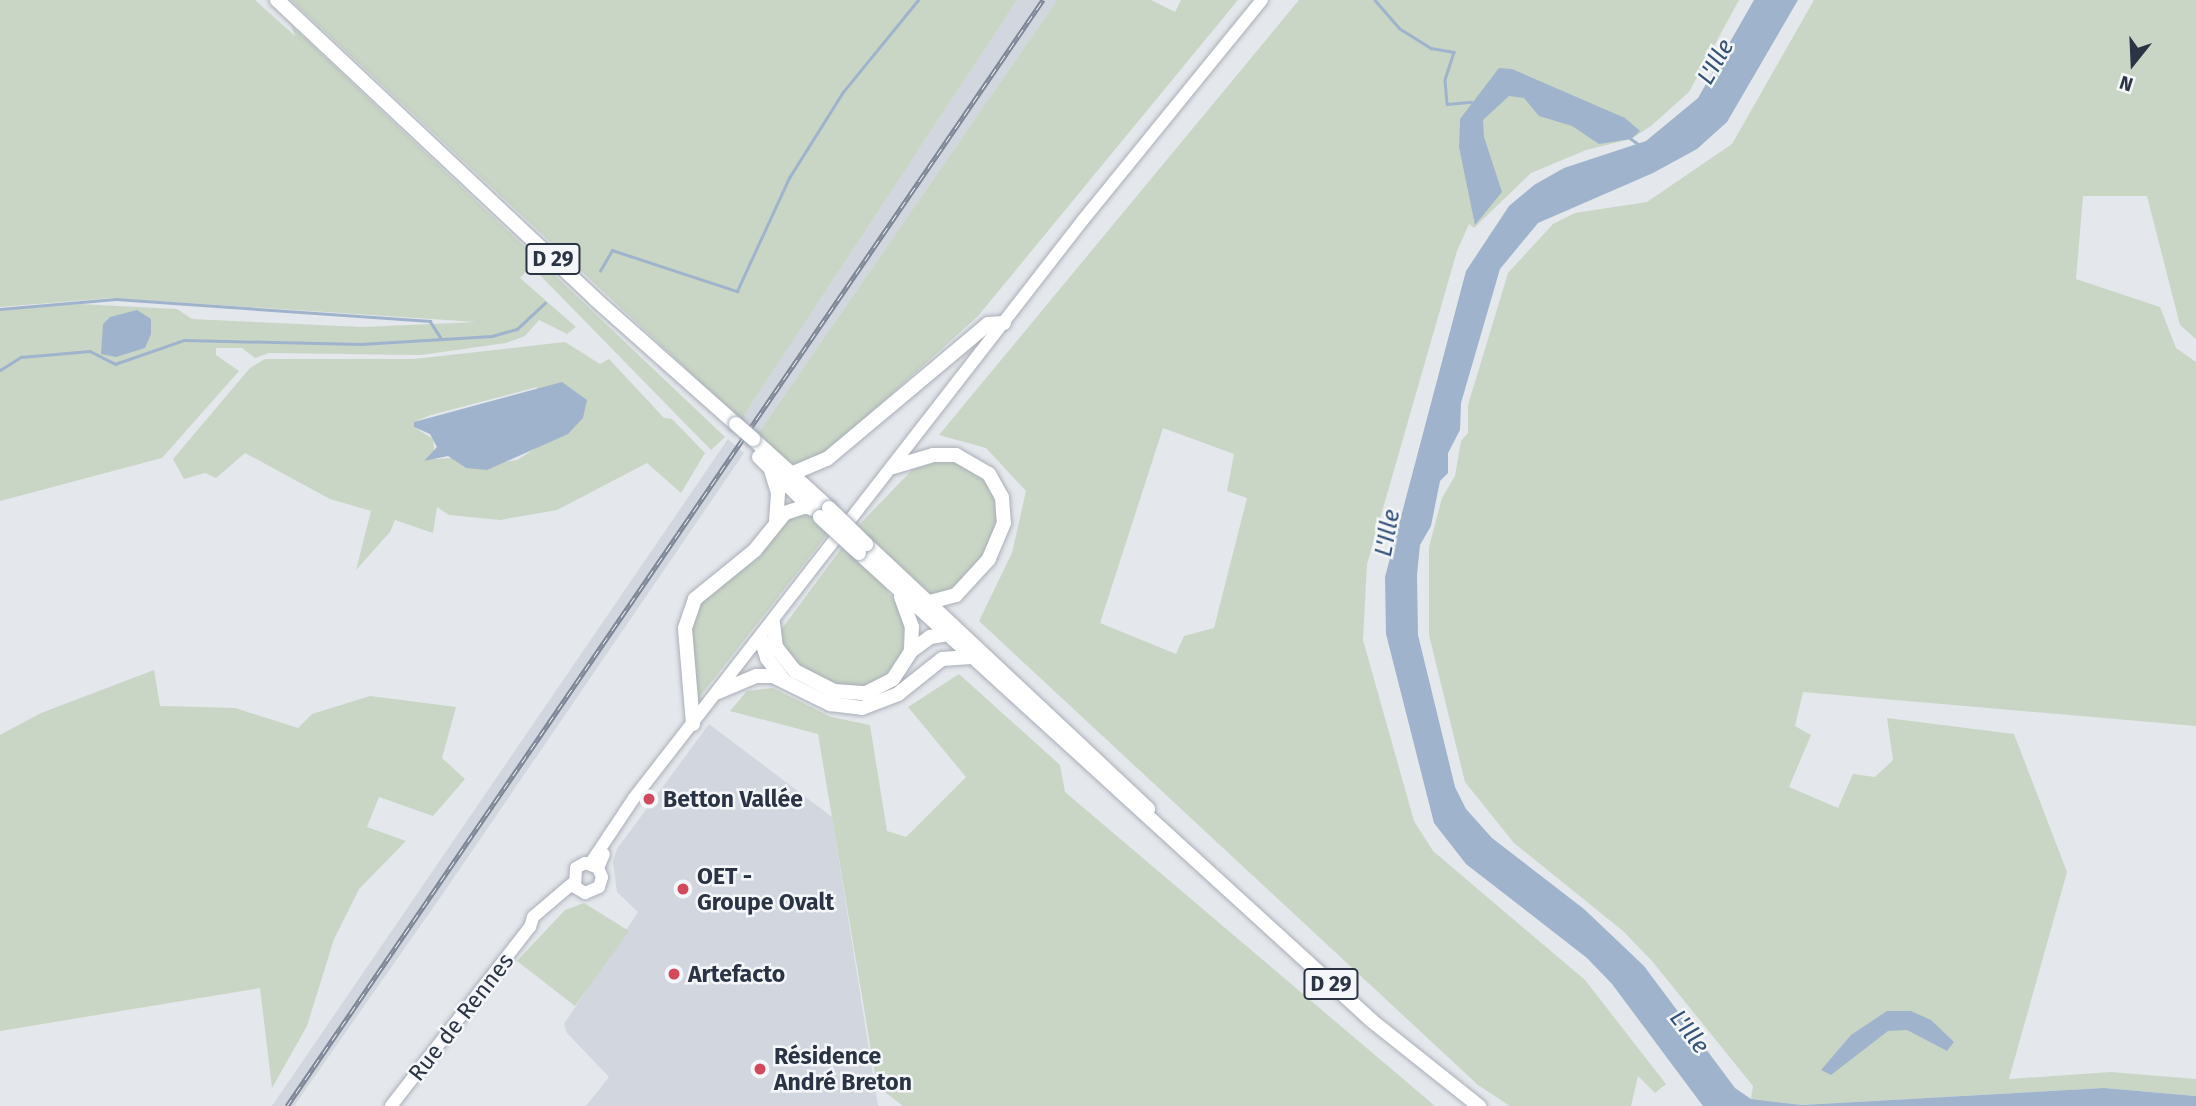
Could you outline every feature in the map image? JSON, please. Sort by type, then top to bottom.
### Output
[{"type":"main road","name":"D 29","points":[[277,0],[734,427],[809,506],[825,513]]},
{"type":"main road","name":"Rue de Rennes","points":[[594,866],[634,798],[761,639],[1004,323],[1262,0]]},
{"type":"main road","points":[[791,474],[827,459],[988,324],[1004,323]]},
{"type":"main road","name":"D 29","points":[[750,443],[791,474],[825,513],[863,549],[929,602],[975,653],[1372,1021],[1479,1106]]},
{"type":"main road","points":[[893,467],[933,455],[956,455],[989,474],[1002,497],[1001,536],[989,559],[956,595],[929,602]]},
{"type":"main road","points":[[771,469],[778,493],[776,523]]},
{"type":"main road","points":[[693,724],[685,640],[690,608],[707,585],[755,551],[776,523],[789,511],[809,506]]},
{"type":"main road","name":"D 29","points":[[863,549],[897,589],[946,634],[975,653]]},
{"type":"main road","points":[[897,589],[911,619],[911,651]]},
{"type":"main road","points":[[773,623],[776,647],[785,662],[805,678],[845,694],[866,693],[886,685],[899,673],[911,651],[930,637],[946,634]]},
{"type":"main road","points":[[761,639],[767,657],[784,680]]},
{"type":"main road","points":[[718,692],[756,676],[784,680],[830,704],[862,708],[898,694],[942,659],[975,653]]},
{"type":"main road","name":"Rue de Rennes","points":[[575,886],[589,893],[598,887],[602,877],[594,866]]},
{"type":"main road","name":"Rue de Rennes","points":[[391,1106],[530,927],[575,886],[576,868],[594,866]]},
{"type":"shaded area","points":[[1017,0],[1057,0],[757,435],[741,420]]},
{"type":"shaded area","points":[[728,439],[744,453],[444,892],[294,1106],[272,1106]]},
{"type":"shaded area","points":[[709,724],[832,817],[878,1106],[586,1106],[609,1077],[567,1033],[564,1024],[638,912],[617,892],[613,862],[617,849]]},
{"type":"green space","points":[[0,0],[255,0],[295,36],[291,25],[725,437],[711,450],[531,266],[520,278],[576,327],[567,334],[539,320],[525,336],[506,343],[421,355],[269,353],[255,358],[242,348],[216,348],[216,355],[239,371],[162,458],[0,501],[0,310],[80,304],[177,309],[192,319],[364,327],[476,322],[112,298],[0,307]]},
{"type":"green space","points":[[291,0],[1017,0],[741,420]]},
{"type":"green space","points":[[1057,0],[1151,0],[1175,12],[1181,0],[1238,0],[978,316],[824,455],[796,466],[786,461],[757,435]]},
{"type":"green space","points":[[1299,0],[1739,0],[1689,92],[1651,126],[1631,139],[1586,150],[1531,173],[1474,228],[1469,224],[1457,251],[1367,564],[1363,640],[1414,821],[1433,851],[1585,980],[1666,1084],[1655,1093],[1638,1076],[1631,1106],[1510,1106],[1478,1085],[979,621],[1012,553],[1026,491],[986,448],[939,435]],"holes":[[[1163,428],[1234,454],[1227,491],[1247,498],[1214,628],[1184,636],[1176,654],[1100,623]]]},
{"type":"green space","points":[[1814,0],[2196,0],[2196,339],[2180,325],[2147,196],[2083,196],[2076,279],[2160,307],[2176,348],[2196,362],[2196,726],[1803,692],[1795,726],[1811,735],[1789,787],[1838,808],[1853,774],[1875,777],[1893,760],[1887,718],[2014,734],[2067,872],[2009,1079],[2111,1072],[2196,1079],[2196,1096],[2104,1088],[1802,1105],[1751,1099],[1753,1086],[1652,961],[1623,931],[1514,843],[1465,782],[1429,635],[1429,547],[1442,498],[1455,476],[1461,441],[1468,433],[1468,405],[1508,273],[1553,224],[1575,213],[1647,202],[1732,144]]},
{"type":"green space","points":[[565,342],[600,364],[609,359],[664,418],[672,419],[705,453],[681,493],[647,463],[557,510],[500,520],[449,515],[437,507],[433,533],[395,520],[390,532],[356,570],[371,511],[330,499],[245,453],[216,478],[205,473],[184,479],[173,459],[250,368],[265,359],[414,359]],"holes":[[[537,387],[544,443],[517,460],[464,467],[453,458],[435,459],[433,439],[414,427],[414,422]]]},
{"type":"green space","points":[[933,462],[954,462],[975,472],[990,485],[998,502],[998,522],[982,557],[962,582],[938,595],[929,593],[858,526],[912,470]]},
{"type":"green space","points":[[803,513],[812,515],[829,532],[698,699],[691,621],[701,602],[757,559],[792,516]]},
{"type":"green space","points":[[843,546],[880,580],[906,617],[902,658],[891,675],[873,686],[851,690],[805,671],[780,645],[781,630]]},
{"type":"green space","points":[[154,670],[160,706],[235,708],[298,728],[312,714],[370,696],[456,707],[442,758],[465,779],[433,816],[379,797],[367,827],[406,841],[359,889],[334,939],[307,1026],[272,1088],[260,988],[0,1031],[0,735],[41,713]]},
{"type":"green space","points":[[959,674],[1060,765],[1065,792],[1435,1106],[903,1106],[877,1086],[818,734],[730,711],[747,691],[773,688],[831,717],[870,725],[887,831],[906,837],[966,777],[908,707]]},
{"type":"green space","points":[[584,903],[629,931],[575,1006],[517,961],[565,910]]},
{"type":"water","name":"L'Ille","points":[[1754,0],[1798,0],[1727,122],[1697,149],[1653,173],[1538,223],[1500,269],[1461,403],[1460,430],[1448,453],[1448,473],[1440,481],[1431,526],[1420,545],[1417,575],[1418,635],[1455,787],[1466,809],[1492,838],[1584,909],[1644,966],[1735,1088],[1751,1099],[1802,1105],[2104,1088],[2196,1096],[2196,1106],[1703,1106],[1612,984],[1587,958],[1466,864],[1434,823],[1386,634],[1385,577],[1466,271],[1509,206],[1534,185],[1564,168],[1646,141],[1698,98]]},
{"type":"water","points":[[1499,68],[1512,69],[1625,118],[1640,131],[1631,139],[1599,144],[1572,126],[1539,116],[1524,98],[1509,96],[1483,120],[1484,137],[1502,192],[1475,225],[1459,147],[1460,119]]},
{"type":"water","points":[[137,310],[151,319],[151,334],[145,348],[116,357],[101,354],[103,324],[110,317]]},
{"type":"water","points":[[562,382],[587,400],[583,418],[568,434],[487,470],[466,468],[448,456],[424,461],[437,447],[430,434],[414,427],[414,422]]},
{"type":"water","points":[[1887,1011],[1911,1011],[1931,1020],[1954,1042],[1947,1051],[1907,1030],[1888,1031],[1831,1075],[1821,1070],[1851,1035]]},
{"type":"waterway","points":[[600,271],[612,250],[737,291],[789,178],[843,92],[918,0]]},
{"type":"waterway","points":[[1375,0],[1399,28],[1431,48],[1454,52],[1445,80],[1447,104],[1471,102]]},
{"type":"waterway","points":[[1630,138],[1641,146]]},
{"type":"waterway","points":[[0,309],[116,299],[430,321],[441,338]]},
{"type":"waterway","points":[[0,370],[21,357],[90,351],[115,364],[184,340],[361,344],[492,336],[517,329],[545,303]]},
{"type":"railway","points":[[287,1106],[1043,0]]},
{"type":"place","name":"Betton Vallée","points":[[649,799]]},
{"type":"place","name":"OET - Groupe Ovalt","points":[[683,889]]},
{"type":"place","name":"Artefacto","points":[[674,974]]},
{"type":"place","name":"Résidence André Breton","points":[[760,1069]]}]
